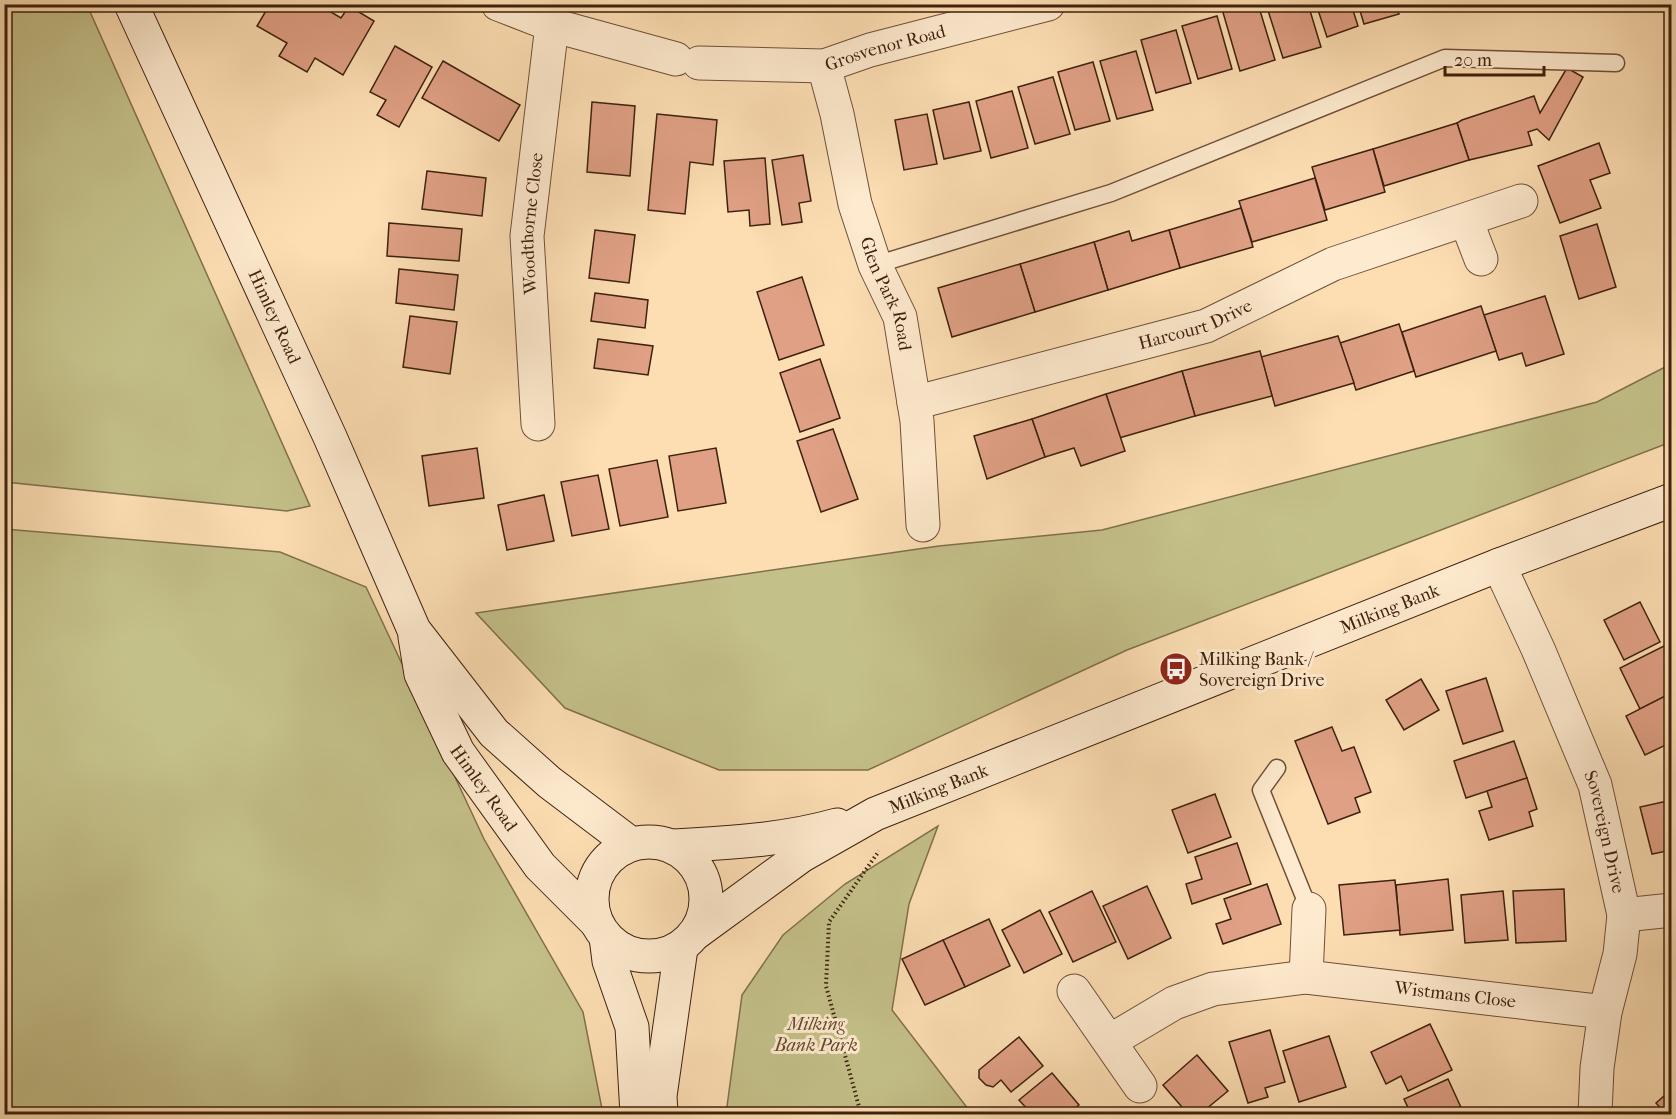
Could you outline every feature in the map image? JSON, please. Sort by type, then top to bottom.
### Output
[{"type":"street","name":"Himley Road","points":[[131,4],[330,437],[414,630],[494,733],[549,782],[631,844]]},
{"type":"street","name":"Grosvenor Road","points":[[498,4],[552,25],[687,61],[808,65],[1048,4]]},
{"type":"street","name":"Woodthorne Close","points":[[537,424],[527,236],[552,25]]},
{"type":"street","name":"Glen Park Road","points":[[808,65],[837,114],[855,204],[875,265],[900,317],[917,421],[923,525]]},
{"type":"street","name":"Harcourt Drive","points":[[914,403],[1206,326],[1333,264],[1521,201]]},
{"type":"street","points":[[1466,219],[1481,259]]},
{"type":"street","name":"Milking Bank","points":[[673,846],[742,842],[820,830],[875,814],[1499,565],[1671,500]]},
{"type":"street","name":"Sovereign Drive","points":[[1499,565],[1538,649],[1595,785],[1624,915],[1620,954],[1605,1012],[1597,1068],[1595,1114]]},
{"type":"street","name":"Himley Road","points":[[414,630],[421,674],[458,752],[540,866],[601,930]]},
{"type":"street","name":"Milking Bank","points":[[689,940],[801,856],[875,814]]},
{"type":"street","points":[[637,1114],[632,1027],[591,903],[594,882],[599,869],[615,852],[631,844],[651,841],[673,846],[690,857],[704,880],[707,896],[705,914],[689,940],[660,1096],[661,1114]]},
{"type":"street","points":[[1305,977],[1309,909]]},
{"type":"street","points":[[1624,915],[1671,910]]},
{"type":"street","points":[[601,930],[618,947],[638,956],[658,956],[689,940]]},
{"type":"street","name":"Wistmans Close","points":[[1110,1041],[1174,1003],[1213,989],[1305,977],[1605,1012]]},
{"type":"street","points":[[1074,991],[1140,1086]]},
{"type":"lane","points":[[875,265],[1111,193],[1445,58],[1616,63]]},
{"type":"lane","points":[[1277,768],[1261,790],[1309,909]]},
{"type":"path","points":[[861,1114],[826,986],[829,922],[881,849]]},
{"type":"green space","points":[[5,4],[87,5],[310,506],[287,511],[5,482]]},
{"type":"green space","points":[[1671,364],[1671,442],[1127,650],[868,770],[719,770],[565,708],[476,613],[939,546],[1102,530],[1597,402]]},
{"type":"green space","points":[[4,529],[280,552],[366,587],[484,839],[583,1012],[603,1114],[5,1114]]},
{"type":"green space","name":"Milking Bank Park","points":[[938,826],[909,904],[892,1010],[972,1114],[726,1114],[742,995],[783,935],[845,884]]},
{"type":"building","points":[[270,4],[326,4],[324,8],[341,18],[349,6],[374,21],[343,75],[315,58],[307,72],[279,56],[287,43],[257,26]]},
{"type":"building","points":[[1236,4],[1258,4],[1275,60],[1240,71],[1222,9]]},
{"type":"building","points":[[1266,4],[1308,4],[1321,47],[1283,58]]},
{"type":"building","points":[[1316,4],[1351,4],[1358,26],[1327,37]]},
{"type":"building","points":[[1358,4],[1396,4],[1399,14],[1364,24]]},
{"type":"building","points":[[1217,16],[1232,69],[1198,79],[1182,26]]},
{"type":"building","points":[[1176,30],[1191,83],[1156,93],[1141,40]]},
{"type":"building","points":[[395,46],[432,67],[399,127],[377,115],[386,100],[370,92]]},
{"type":"building","points":[[1136,51],[1153,110],[1117,119],[1100,61]]},
{"type":"building","points":[[443,61],[520,105],[499,141],[422,98]]},
{"type":"building","points":[[1093,62],[1110,121],[1075,130],[1058,72]]},
{"type":"building","points":[[1567,68],[1583,77],[1549,140],[1537,129],[1528,132],[1532,145],[1469,160],[1457,123],[1534,96],[1540,113]]},
{"type":"building","points":[[1053,77],[1070,134],[1035,144],[1018,87]]},
{"type":"building","points":[[1012,91],[1028,148],[991,158],[976,101]]},
{"type":"building","points":[[592,102],[635,106],[630,176],[587,172]]},
{"type":"building","points":[[969,102],[981,151],[944,159],[933,110]]},
{"type":"building","points":[[657,114],[717,120],[713,165],[690,162],[685,214],[648,210]]},
{"type":"building","points":[[927,114],[937,164],[904,170],[895,120]]},
{"type":"building","points":[[1457,123],[1469,160],[1384,186],[1373,149]]},
{"type":"building","points":[[1599,143],[1610,173],[1590,180],[1601,208],[1560,223],[1538,166]]},
{"type":"building","points":[[1373,149],[1385,192],[1325,210],[1312,167]]},
{"type":"building","points":[[803,155],[811,201],[799,203],[802,222],[782,225],[772,160]]},
{"type":"building","points":[[765,158],[770,224],[750,226],[749,210],[728,212],[724,161]]},
{"type":"building","points":[[427,171],[486,178],[482,216],[422,209]]},
{"type":"building","points":[[1315,178],[1327,220],[1252,242],[1239,201]]},
{"type":"building","points":[[1241,208],[1253,247],[1180,268],[1169,230]]},
{"type":"building","points":[[389,223],[462,229],[459,261],[387,256]]},
{"type":"building","points":[[1597,224],[1616,287],[1579,299],[1560,236]]},
{"type":"building","points":[[595,230],[635,235],[629,283],[589,278]]},
{"type":"building","points":[[1169,230],[1180,268],[1108,290],[1094,242],[1129,231],[1132,241]]},
{"type":"building","points":[[1094,242],[1108,290],[1035,312],[1020,264]]},
{"type":"building","points":[[1020,264],[1035,312],[952,337],[938,288]]},
{"type":"building","points":[[399,269],[458,275],[454,310],[396,303]]},
{"type":"building","points":[[802,277],[824,345],[779,360],[757,292]]},
{"type":"building","points":[[595,293],[648,300],[645,328],[591,321]]},
{"type":"building","points":[[1545,296],[1564,354],[1526,366],[1522,353],[1499,360],[1484,315]]},
{"type":"building","points":[[1481,306],[1496,351],[1416,377],[1402,332]]},
{"type":"building","points":[[410,316],[457,322],[450,374],[403,367]]},
{"type":"building","points":[[1399,324],[1414,371],[1356,390],[1340,343]]},
{"type":"building","points":[[1338,336],[1354,383],[1275,406],[1261,357]]},
{"type":"building","points":[[598,339],[653,346],[648,375],[594,368]]},
{"type":"building","points":[[1260,351],[1272,396],[1195,416],[1182,371]]},
{"type":"building","points":[[820,359],[840,418],[800,432],[780,373]]},
{"type":"building","points":[[1182,371],[1195,416],[1119,438],[1106,394]]},
{"type":"building","points":[[1106,394],[1125,451],[1081,466],[1074,448],[1045,457],[1032,419]]},
{"type":"building","points":[[1032,419],[1045,457],[987,479],[974,436]]},
{"type":"building","points":[[833,429],[858,499],[821,512],[797,441]]},
{"type":"building","points":[[477,448],[484,498],[429,506],[422,456]]},
{"type":"building","points":[[716,448],[726,503],[678,511],[669,456]]},
{"type":"building","points":[[657,460],[668,517],[620,526],[609,469]]},
{"type":"building","points":[[598,475],[609,529],[572,536],[561,482]]},
{"type":"building","points":[[544,495],[554,541],[507,550],[498,505]]},
{"type":"building","points":[[1640,602],[1660,642],[1624,660],[1604,620]]},
{"type":"building","points":[[1668,644],[1672,651],[1672,693],[1640,709],[1620,668]]},
{"type":"building","points":[[1486,678],[1503,731],[1463,744],[1446,691]]},
{"type":"building","points":[[1421,679],[1439,710],[1404,730],[1386,700]]},
{"type":"building","points":[[1669,694],[1672,699],[1672,729],[1667,731],[1672,742],[1645,755],[1626,716]]},
{"type":"building","points":[[1332,727],[1342,751],[1354,747],[1371,792],[1355,798],[1360,812],[1328,824],[1295,741]]},
{"type":"building","points":[[1514,741],[1527,778],[1466,798],[1454,761]]},
{"type":"building","points":[[1527,778],[1537,809],[1529,812],[1533,826],[1489,840],[1479,811],[1492,807],[1487,791]]},
{"type":"building","points":[[1215,794],[1231,837],[1188,853],[1172,810]]},
{"type":"building","points":[[1672,800],[1672,850],[1652,854],[1640,807]]},
{"type":"building","points":[[1237,843],[1251,884],[1192,904],[1186,884],[1202,879],[1195,857]]},
{"type":"building","points":[[1448,879],[1453,930],[1400,935],[1396,885]]},
{"type":"building","points":[[1395,880],[1400,930],[1344,935],[1339,885]]},
{"type":"building","points":[[1267,884],[1281,924],[1223,944],[1216,924],[1231,919],[1224,899]]},
{"type":"building","points":[[1147,886],[1171,938],[1128,959],[1103,906]]},
{"type":"building","points":[[1564,889],[1566,941],[1516,943],[1513,891]]},
{"type":"building","points":[[1092,891],[1116,942],[1073,962],[1049,912]]},
{"type":"building","points":[[1503,891],[1508,940],[1465,943],[1461,895]]},
{"type":"building","points":[[1040,910],[1062,954],[1024,973],[1002,930]]},
{"type":"building","points":[[989,919],[1010,966],[965,987],[943,940]]},
{"type":"building","points":[[943,940],[965,987],[925,1005],[902,959]]},
{"type":"building","points":[[1672,969],[1672,1012],[1666,970]]},
{"type":"building","points":[[1430,1024],[1452,1070],[1408,1091],[1401,1076],[1386,1084],[1371,1052]]},
{"type":"building","points":[[1270,1030],[1285,1082],[1265,1088],[1268,1097],[1248,1103],[1229,1042]]},
{"type":"building","points":[[1329,1036],[1346,1087],[1299,1102],[1283,1051]]},
{"type":"building","points":[[1019,1037],[1043,1066],[1011,1092],[1001,1080],[993,1087],[986,1085],[979,1078],[979,1070]]},
{"type":"building","points":[[1197,1055],[1228,1091],[1200,1114],[1188,1114],[1163,1085]]},
{"type":"building","points":[[1052,1073],[1079,1105],[1067,1114],[1032,1114],[1019,1100]]},
{"type":"building","points":[[1448,1079],[1464,1114],[1411,1114],[1404,1099]]},
{"type":"building","points":[[1672,1089],[1672,1114],[1666,1114],[1656,1103]]},
{"type":"place","name":"Milking Bank / Sovereign Drive","points":[[1176,669]]}]
